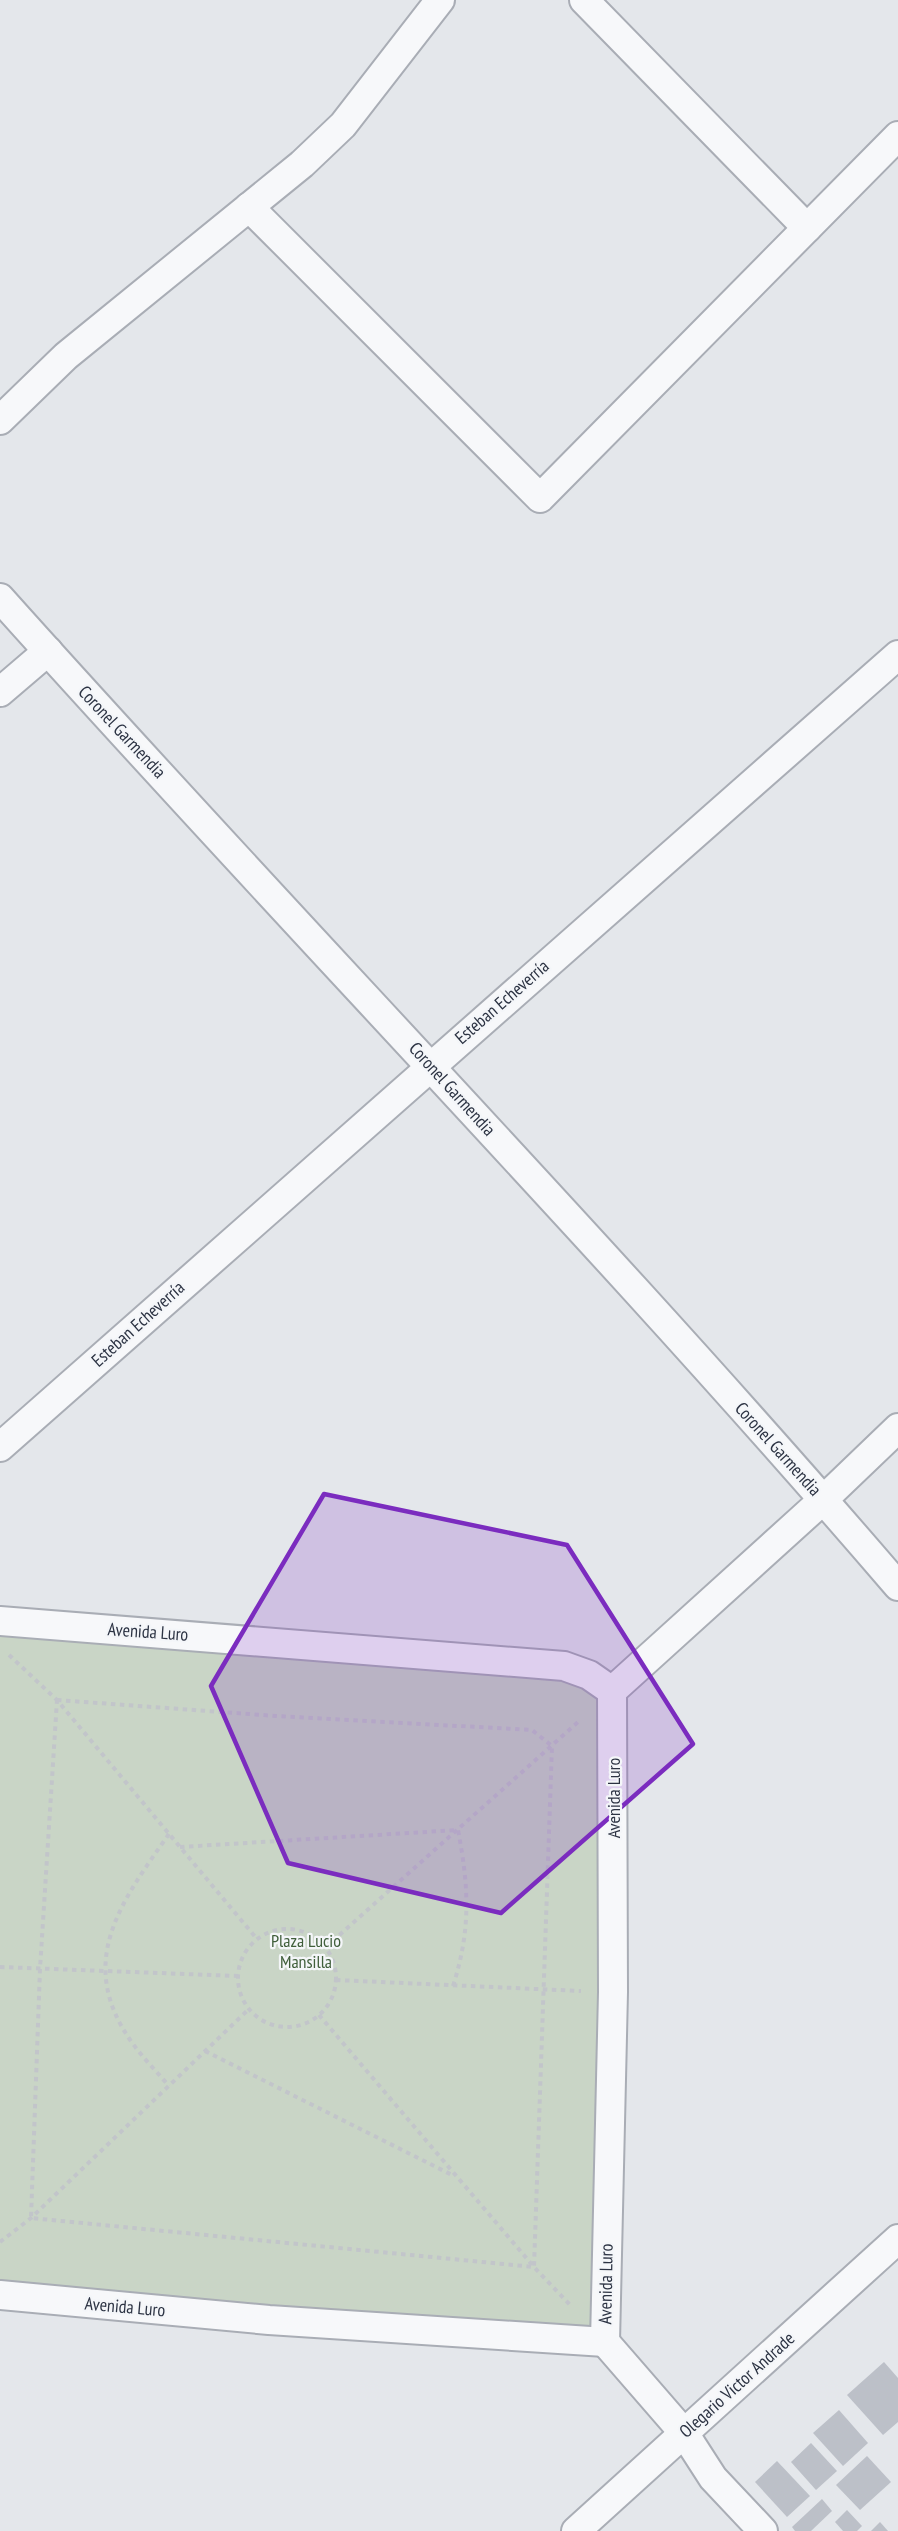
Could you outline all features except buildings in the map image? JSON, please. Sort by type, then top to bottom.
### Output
[{"type":"street","points":[[0,420],[66,356],[302,164],[343,125],[440,0]]},
{"type":"street","points":[[584,0],[807,228]]},
{"type":"street","points":[[249,207],[540,498],[898,136]]},
{"type":"street","name":"Coronel Garmendia","points":[[0,598],[431,1065],[824,1499],[898,1586]]},
{"type":"street","points":[[0,692],[48,651]]},
{"type":"street","name":"Esteban Echeverría","points":[[0,1447],[898,655]]},
{"type":"street","points":[[612,1691],[824,1499],[898,1428]]},
{"type":"street","name":"Avenida Luro","points":[[0,1621],[564,1666],[589,1675],[612,1691],[613,1992],[605,2342],[269,2320],[0,2295]]},
{"type":"street","name":"Olegario Victor Andrade","points":[[576,2531],[898,2239]]},
{"type":"street","points":[[605,2342],[684,2433],[713,2478],[763,2531]]},
{"type":"path","points":[[8,1654],[57,1700],[257,1939]]},
{"type":"path","points":[[326,1947],[612,1691]]},
{"type":"path","points":[[57,1700],[288,1717],[532,1730],[552,1746]]},
{"type":"path","points":[[31,2218],[40,1969],[57,1700]]},
{"type":"path","points":[[534,2267],[552,1746]]},
{"type":"path","points":[[180,1847],[458,1830]]},
{"type":"path","points":[[453,1986],[462,1958],[468,1919],[466,1872],[458,1830]]},
{"type":"path","points":[[169,1834],[126,1896],[108,1935],[105,1971],[112,2007],[127,2035],[169,2086]]},
{"type":"path","points":[[289,1928],[305,1932],[326,1947],[336,1970],[336,1980],[330,2003],[319,2015],[306,2024],[284,2027],[261,2019],[249,2009],[242,1995],[238,1976],[247,1950],[257,1939],[272,1931],[289,1928]]},
{"type":"path","points":[[0,1967],[238,1976]]},
{"type":"path","points":[[336,1980],[613,1992]]},
{"type":"path","points":[[0,2242],[31,2218],[249,2009]]},
{"type":"path","points":[[319,2015],[534,2267],[605,2342]]},
{"type":"path","points":[[205,2051],[458,2178]]},
{"type":"path","points":[[31,2218],[534,2267]]},
{"type":"highlighted area","points":[[324,1494],[567,1545],[693,1744],[501,1913],[288,1863],[211,1686]]},
{"type":"green space","name":"Plaza Lucio Mansilla","points":[[0,1621],[564,1666],[612,1691],[605,2342],[0,2295]]}]
